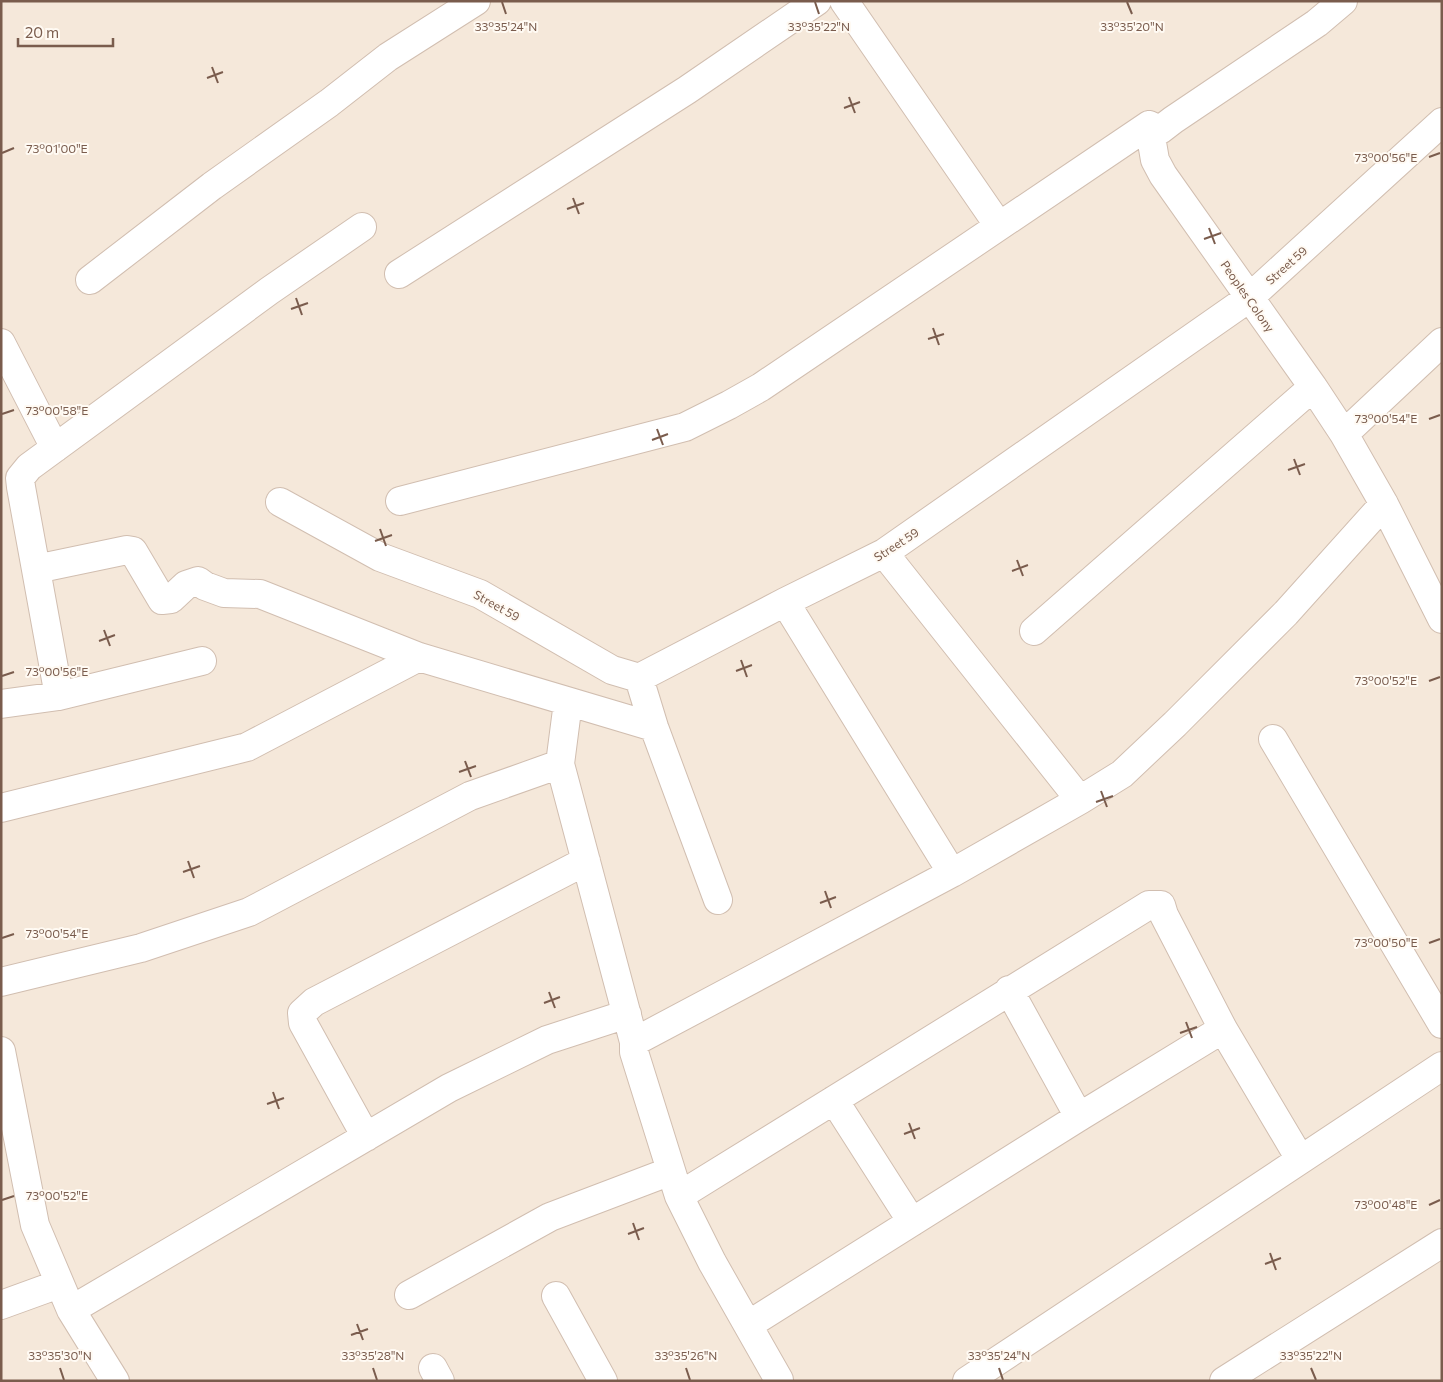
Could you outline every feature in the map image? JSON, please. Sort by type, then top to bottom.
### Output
[{"type":"street","points":[[90,280],[212,186],[329,103],[388,57],[476,1]]},
{"type":"street","points":[[399,274],[687,90],[817,1]]},
{"type":"street","points":[[844,1],[999,226]]},
{"type":"street","points":[[400,501],[685,427],[729,405],[760,388],[1149,125],[1160,130],[1317,23],[1343,1]]},
{"type":"street","name":"Street 59","points":[[280,502],[380,557],[480,594],[612,670],[639,678],[884,553],[1249,298],[1442,122]]},
{"type":"street","name":"Peoples Colony","points":[[1149,125],[1155,160],[1163,174],[1344,434],[1384,504],[1434,583],[1442,619]]},
{"type":"street","points":[[59,696],[20,478],[29,467],[269,291],[362,227]]},
{"type":"street","points":[[1344,434],[1442,342]]},
{"type":"street","points":[[1,343],[55,448]]},
{"type":"street","points":[[1034,631],[1313,387]]},
{"type":"street","points":[[634,1042],[952,873],[1122,774],[1175,724],[1286,612],[1384,504]]},
{"type":"street","points":[[36,569],[127,550],[133,551],[162,600],[171,599],[186,585],[198,581],[224,593],[260,594],[419,658],[654,727]]},
{"type":"street","points":[[884,553],[1080,800]]},
{"type":"street","points":[[785,602],[952,873]]},
{"type":"street","points":[[1,808],[247,747],[419,658]]},
{"type":"street","points":[[1,704],[59,696],[202,662]]},
{"type":"street","points":[[639,678],[654,727],[718,900]]},
{"type":"street","points":[[568,702],[560,764],[627,1014],[634,1042],[634,1052],[675,1184],[712,1262],[779,1380]]},
{"type":"street","points":[[1273,739],[1442,1024]]},
{"type":"street","points":[[1,982],[141,948],[249,912],[470,796],[560,764]]},
{"type":"street","points":[[366,1137],[303,1023],[302,1013],[314,1002],[586,862]]},
{"type":"street","points":[[409,1294],[550,1217],[675,1184],[834,1100],[1149,905],[1161,906],[1223,1029],[1300,1160]]},
{"type":"street","points":[[1009,990],[1079,1117]]},
{"type":"street","points":[[71,1310],[448,1088],[547,1040],[627,1014]]},
{"type":"street","points":[[748,1326],[1079,1117],[1223,1029]]},
{"type":"street","points":[[1,1051],[11,1158],[35,1225],[71,1310],[115,1381]]},
{"type":"street","points":[[967,1381],[1442,1066]]},
{"type":"street","points":[[834,1100],[912,1222]]},
{"type":"street","points":[[1224,1381],[1442,1243]]},
{"type":"street","points":[[1,1306],[60,1284]]},
{"type":"street","points":[[556,1296],[603,1381]]},
{"type":"shaded area","points":[[1,1],[1442,1],[1442,1381],[1,1381]]}]
